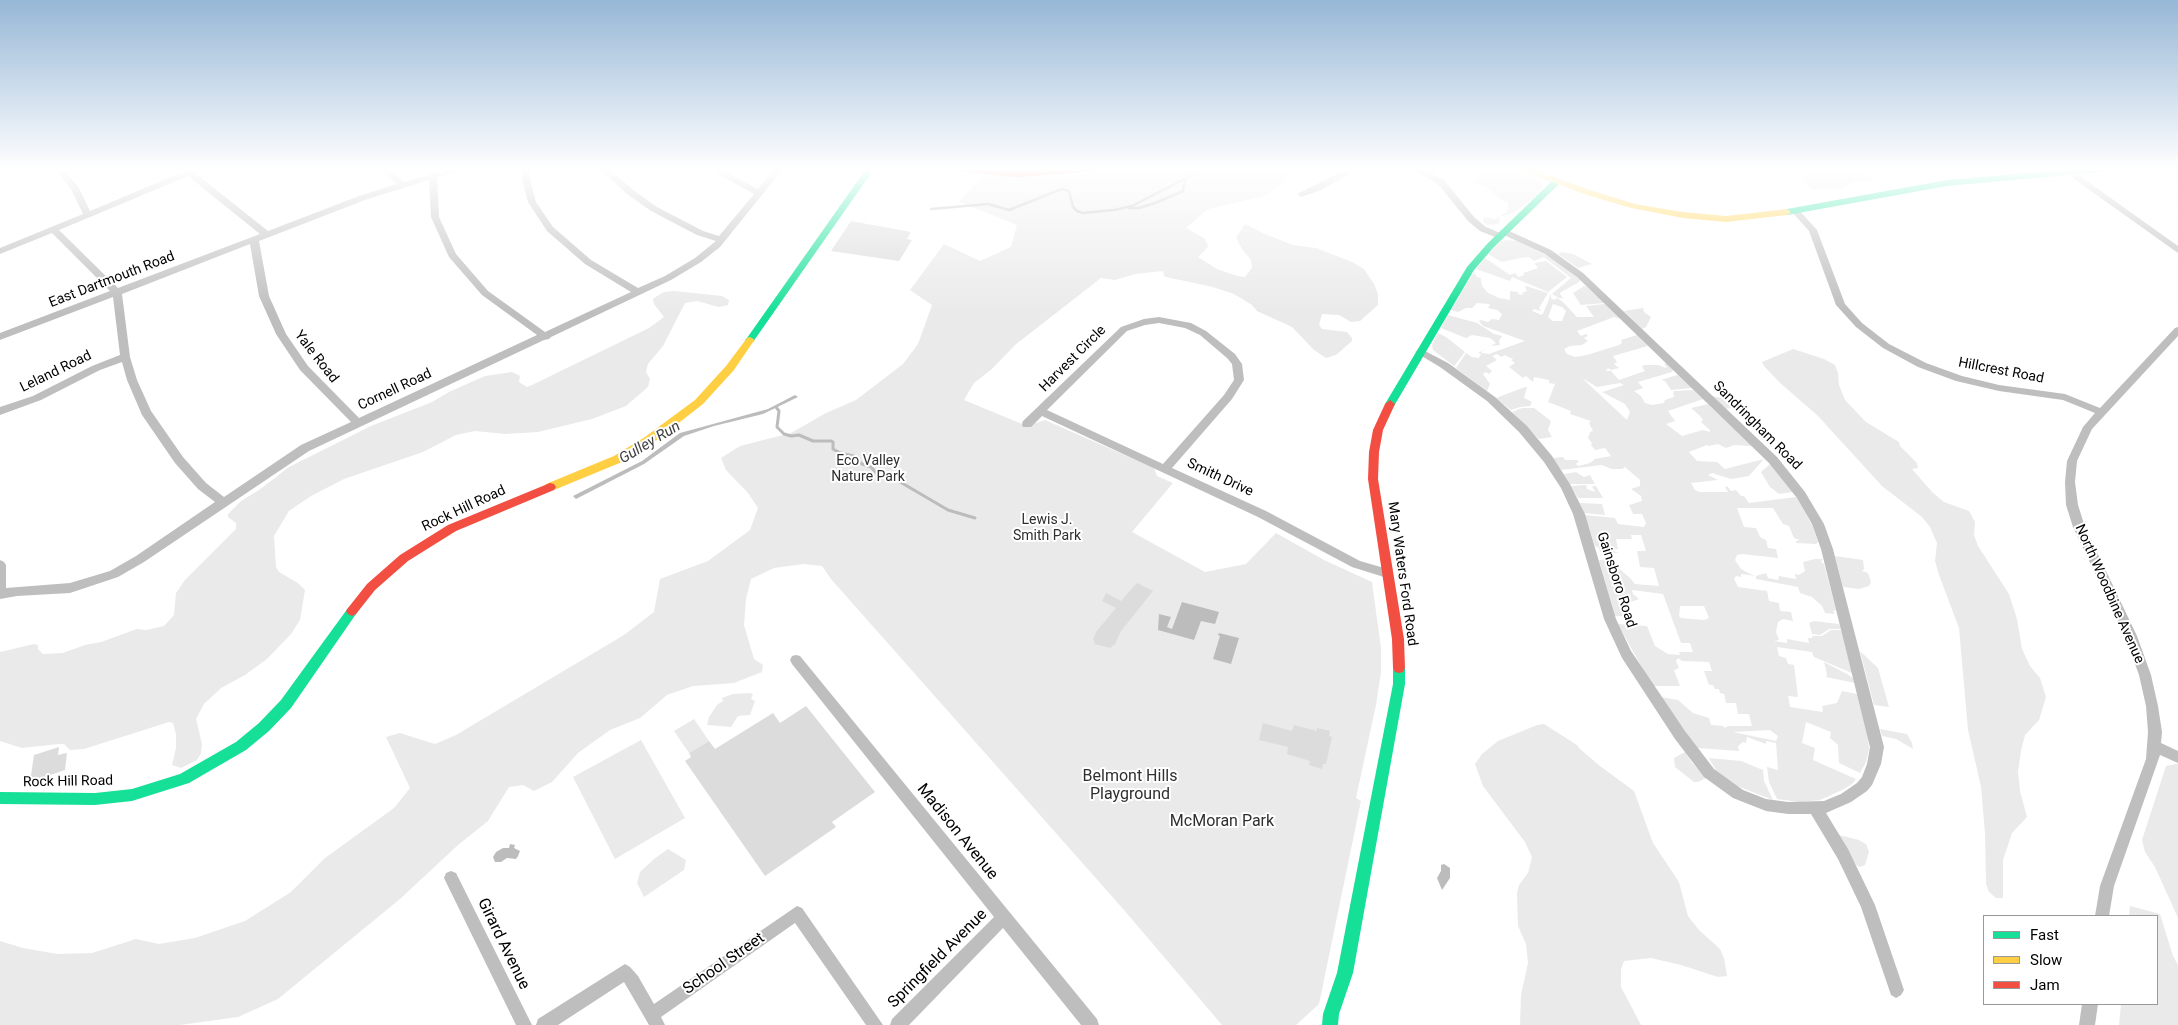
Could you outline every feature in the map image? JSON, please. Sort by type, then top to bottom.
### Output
[{"type":"main road","name":"Rock Hill Road","points":[[0,798],[96,799],[132,794],[184,779],[241,746],[264,727],[286,704],[361,598],[380,578],[404,558],[452,528],[618,459],[656,436],[699,402],[730,368],[836,217]]},
{"type":"main road","name":"Mary Waters Ford Road","points":[[1331,1019],[1346,968],[1399,684],[1398,639],[1373,479],[1375,446],[1384,414],[1470,269],[1520,217]]},
{"type":"main road","points":[[1697,217],[1739,219],[1754,217]]},
{"type":"main road","points":[[1320,1025],[1331,1019]]},
{"type":"street","points":[[0,251],[83,217]]},
{"type":"street","points":[[246,217],[267,235]]},
{"type":"street","name":"East Dartmouth Road","points":[[0,337],[315,217]]},
{"type":"street","points":[[435,217],[441,235],[452,255],[484,293],[546,337]]},
{"type":"street","points":[[542,217],[550,229],[588,262],[639,293]]},
{"type":"street","points":[[670,217],[700,233],[722,240]]},
{"type":"street","name":"Cornell Road","points":[[0,594],[17,591],[70,588],[114,574],[292,456],[358,423],[639,293],[682,270],[709,252],[722,240],[741,217]]},
{"type":"street","name":"Sandringham Road","points":[[1469,217],[1483,229],[1502,234],[1553,254],[1588,282],[1774,461],[1801,495],[1815,519],[1830,558],[1877,747],[1872,771],[1862,787],[1846,798],[1816,809]]},
{"type":"street","name":"Hillcrest Road","points":[[1801,217],[1813,230],[1841,305],[1859,325],[1886,346],[1922,365],[1960,379],[1999,388],[2062,396],[2101,412]]},
{"type":"street","points":[[2132,217],[2178,250]]},
{"type":"street","points":[[53,229],[116,293],[125,357],[139,396],[164,441],[202,486],[223,502]]},
{"type":"street","name":"Yale Road","points":[[254,240],[264,296],[288,345],[308,372],[358,423]]},
{"type":"street","name":"Harvest Circle","points":[[1027,424],[1124,329],[1144,322],[1159,320],[1193,327],[1231,356],[1237,364],[1239,380],[1228,397],[1165,469]]},
{"type":"street","name":"North Woodbine Avenue","points":[[2102,915],[2107,886],[2149,775],[2156,732],[2144,672],[2131,636],[2079,527],[2072,505],[2070,482],[2072,461],[2078,443],[2101,412],[2178,330]]},
{"type":"street","name":"Gainsboro Road","points":[[1420,352],[1444,365],[1491,399],[1523,429],[1548,459],[1566,488],[1578,514],[1610,619],[1626,654],[1651,694],[1702,765],[1728,788],[1751,800],[1788,808],[1816,809]]},
{"type":"street","name":"Leland Road","points":[[0,411],[37,398],[96,368],[125,357]]},
{"type":"street","name":"Smith Drive","points":[[1040,411],[1262,514],[1356,564],[1387,573]]},
{"type":"street","points":[[0,565],[0,594]]},
{"type":"street","name":"Madison Avenue","points":[[796,660],[1091,1025]]},
{"type":"street","points":[[2155,747],[2178,757]]},
{"type":"street","points":[[1816,809],[1843,854],[1868,904],[1896,990]]},
{"type":"street","name":"Girard Avenue","points":[[451,878],[524,1025]]},
{"type":"street","name":"School Street","points":[[654,1020],[797,913],[875,1025]]},
{"type":"street","name":"Springfield Avenue","points":[[898,1025],[1004,917]]},
{"type":"street","points":[[544,1025],[625,972],[633,981],[654,1020]]},
{"type":"street","points":[[2087,1025],[2090,1005]]},
{"type":"green space","points":[[996,217],[1199,217],[1186,228],[1204,238],[1207,243],[1208,247],[1198,257],[1217,269],[1245,277],[1252,268],[1251,260],[1236,238],[1245,224],[1293,245],[1316,248],[1352,262],[1364,269],[1378,294],[1378,305],[1360,321],[1351,322],[1339,315],[1322,314],[1319,325],[1322,329],[1347,332],[1352,338],[1352,341],[1336,355],[1326,358],[1314,350],[1292,327],[1257,311],[1252,305],[1234,294],[1213,287],[1166,277],[1163,271],[1135,274],[1115,280],[1101,278],[1015,345],[992,369],[974,383],[964,400],[1027,426],[1045,420],[1154,468],[1157,476],[1173,483],[1132,532],[1205,572],[1246,564],[1276,533],[1324,560],[1372,582],[1381,648],[1381,672],[1376,705],[1356,798],[1361,801],[1319,1004],[1296,1025],[1222,1025],[1124,910],[831,579],[822,566],[804,564],[774,568],[751,579],[746,599],[744,625],[754,659],[763,665],[762,672],[734,683],[693,686],[667,695],[640,718],[610,730],[578,753],[552,782],[534,791],[523,785],[509,787],[488,821],[458,845],[400,899],[278,999],[238,1017],[180,1025],[0,1025],[0,941],[23,948],[57,954],[92,953],[136,939],[159,944],[195,938],[245,921],[291,892],[325,858],[394,808],[410,788],[386,737],[400,733],[435,744],[456,735],[624,635],[654,612],[660,579],[708,561],[750,530],[758,508],[748,493],[726,470],[721,458],[740,446],[791,433],[826,413],[856,400],[903,364],[918,344],[932,305],[910,290],[944,244],[980,261],[1011,247],[1017,225]]},
{"type":"green space","points":[[1484,217],[1495,219],[1500,217],[1498,224],[1487,225],[1483,222]]},
{"type":"green space","points":[[1501,241],[1517,241],[1554,259],[1580,280],[1579,282],[1561,292],[1560,294],[1563,298],[1552,294],[1571,278],[1544,257],[1534,261],[1529,257],[1502,262],[1488,254]]},
{"type":"green space","points":[[1562,252],[1573,254],[1592,264],[1578,268],[1558,254]]},
{"type":"green space","points":[[1485,258],[1510,275],[1515,273],[1519,277],[1524,275],[1523,273],[1538,268],[1534,263],[1546,261],[1567,277],[1548,292],[1512,277],[1510,281],[1476,269]]},
{"type":"green space","points":[[1474,272],[1477,277],[1481,278],[1482,286],[1488,293],[1499,298],[1510,300],[1510,291],[1519,292],[1517,294],[1523,295],[1522,293],[1527,291],[1526,286],[1548,293],[1539,308],[1541,311],[1534,309],[1532,311],[1539,315],[1543,314],[1551,294],[1551,298],[1554,300],[1557,298],[1563,302],[1577,317],[1594,317],[1586,306],[1605,304],[1621,319],[1614,317],[1577,331],[1581,336],[1586,334],[1588,336],[1584,338],[1588,341],[1582,345],[1570,346],[1564,349],[1567,354],[1575,357],[1587,355],[1619,345],[1622,343],[1621,340],[1637,335],[1648,346],[1613,356],[1617,362],[1614,364],[1619,368],[1611,370],[1608,368],[1606,371],[1611,371],[1619,380],[1645,371],[1642,367],[1644,365],[1658,365],[1666,368],[1664,364],[1666,363],[1673,370],[1672,372],[1638,382],[1643,388],[1634,391],[1641,396],[1645,403],[1652,405],[1664,403],[1665,400],[1674,397],[1673,391],[1693,390],[1703,399],[1668,411],[1675,421],[1666,424],[1682,436],[1703,430],[1710,432],[1701,422],[1703,420],[1700,416],[1691,408],[1708,404],[1752,446],[1734,445],[1726,448],[1718,444],[1707,445],[1689,452],[1697,461],[1717,462],[1725,469],[1764,459],[1749,476],[1731,479],[1712,473],[1708,475],[1718,480],[1691,483],[1695,490],[1699,492],[1728,492],[1725,487],[1727,486],[1731,491],[1736,490],[1741,496],[1744,496],[1749,503],[1796,497],[1813,527],[1818,542],[1816,544],[1796,543],[1796,541],[1800,540],[1794,538],[1789,526],[1783,524],[1773,508],[1737,508],[1744,527],[1756,528],[1760,537],[1766,540],[1768,548],[1776,549],[1778,558],[1737,555],[1735,560],[1741,569],[1756,576],[1741,574],[1741,577],[1736,576],[1734,579],[1738,587],[1767,591],[1769,601],[1779,603],[1780,611],[1791,612],[1793,621],[1783,619],[1778,622],[1776,632],[1779,640],[1774,641],[1787,643],[1787,639],[1809,643],[1808,638],[1812,638],[1812,636],[1822,636],[1831,630],[1841,630],[1852,673],[1814,657],[1812,652],[1777,647],[1779,656],[1786,658],[1788,664],[1794,665],[1798,697],[1788,696],[1790,707],[1823,712],[1822,706],[1837,703],[1842,691],[1857,694],[1868,735],[1869,749],[1866,762],[1860,773],[1839,763],[1838,745],[1830,738],[1831,732],[1806,722],[1802,743],[1815,748],[1813,760],[1856,779],[1852,784],[1820,800],[1799,802],[1777,799],[1769,782],[1767,767],[1778,770],[1776,743],[1766,741],[1766,744],[1747,737],[1746,743],[1743,742],[1738,746],[1739,751],[1697,748],[1661,697],[1678,700],[1693,713],[1709,718],[1711,725],[1724,726],[1724,728],[1728,726],[1752,726],[1749,714],[1738,714],[1736,703],[1726,703],[1724,694],[1720,693],[1719,689],[1715,689],[1713,685],[1709,685],[1704,671],[1712,671],[1709,662],[1682,661],[1678,658],[1676,661],[1679,668],[1674,670],[1680,686],[1652,686],[1618,624],[1647,626],[1655,646],[1668,654],[1680,655],[1679,652],[1693,652],[1690,643],[1681,643],[1663,594],[1632,590],[1633,594],[1639,599],[1628,603],[1627,616],[1615,616],[1599,560],[1608,559],[1635,584],[1659,586],[1654,568],[1640,567],[1637,551],[1646,551],[1641,535],[1631,535],[1632,539],[1616,539],[1618,549],[1611,550],[1619,553],[1600,552],[1599,548],[1595,546],[1585,515],[1615,518],[1618,524],[1644,527],[1646,523],[1642,514],[1633,514],[1629,505],[1642,501],[1641,496],[1631,489],[1640,486],[1640,480],[1625,467],[1622,469],[1611,469],[1602,465],[1561,470],[1553,458],[1563,457],[1565,460],[1577,460],[1579,461],[1576,464],[1578,466],[1590,463],[1595,459],[1611,456],[1605,448],[1595,450],[1591,445],[1592,443],[1588,438],[1590,432],[1593,431],[1589,423],[1591,421],[1570,414],[1571,411],[1548,402],[1555,384],[1549,383],[1549,380],[1534,377],[1533,382],[1526,376],[1523,378],[1509,367],[1515,363],[1511,360],[1512,358],[1505,355],[1501,357],[1497,354],[1492,356],[1497,360],[1486,366],[1492,371],[1489,374],[1486,372],[1483,374],[1490,384],[1487,391],[1456,368],[1466,353],[1472,357],[1479,358],[1481,354],[1478,353],[1487,348],[1481,352],[1489,354],[1525,341],[1483,326],[1479,321],[1499,320],[1502,314],[1497,310],[1488,308],[1490,304],[1477,303],[1472,308],[1466,308],[1458,312],[1451,310]],"holes":[[[1553,304],[1562,307],[1566,311],[1562,321],[1553,321],[1548,317]],[[1582,378],[1597,387],[1620,383],[1624,385],[1602,392],[1625,404],[1630,412],[1627,420]],[[1680,606],[1704,606],[1709,618],[1704,620],[1681,618],[1679,616]],[[1770,730],[1778,736],[1776,741],[1733,732]]]},
{"type":"green space","points":[[1584,286],[1604,303],[1581,305],[1573,293]]},
{"type":"green space","points":[[675,291],[722,296],[729,300],[728,305],[719,307],[697,301],[685,303],[663,346],[648,364],[646,372],[650,379],[648,387],[626,406],[592,419],[538,432],[505,434],[475,431],[456,435],[423,452],[344,479],[311,496],[289,511],[274,536],[276,567],[279,572],[298,583],[305,590],[300,620],[291,634],[267,659],[245,675],[221,688],[204,704],[196,719],[202,744],[201,753],[197,760],[181,768],[172,765],[176,748],[176,734],[173,723],[169,722],[84,749],[70,750],[64,744],[22,748],[0,741],[0,652],[34,644],[38,645],[38,649],[43,654],[63,653],[137,629],[146,630],[164,626],[174,615],[176,593],[185,580],[236,529],[236,523],[228,517],[228,514],[241,501],[289,467],[371,426],[432,402],[451,391],[485,376],[512,372],[520,376],[519,382],[527,387],[532,385],[649,328],[664,317],[654,304],[654,298],[664,292]]},
{"type":"green space","points":[[1643,308],[1644,312],[1651,317],[1646,327],[1642,329],[1624,311]]},
{"type":"green space","points":[[1448,315],[1477,323],[1494,334],[1502,336],[1499,341],[1500,345],[1491,346],[1496,343],[1490,338],[1472,335],[1466,338],[1441,328]]},
{"type":"green space","points":[[1438,333],[1465,352],[1454,366],[1433,350],[1432,345]]},
{"type":"green space","points":[[1793,349],[1824,359],[1835,365],[1839,385],[1845,400],[1866,422],[1899,442],[1900,446],[1917,463],[1918,468],[1912,469],[1933,493],[1944,502],[1969,511],[1975,522],[1974,535],[1978,546],[2009,594],[2017,619],[2022,649],[2030,666],[2040,678],[2046,697],[2039,720],[2025,735],[2021,751],[2018,772],[2020,791],[2027,817],[2012,833],[2003,860],[2003,898],[1996,898],[1989,892],[1986,884],[1985,833],[1981,787],[1968,730],[1959,628],[1935,561],[1937,543],[1930,527],[1922,517],[1882,486],[1817,415],[1779,382],[1762,362]]},
{"type":"green space","points":[[1678,375],[1692,388],[1671,390],[1665,381],[1661,380]]},
{"type":"green space","points":[[1527,387],[1524,398],[1532,402],[1530,406],[1511,410],[1496,398]]},
{"type":"green space","points":[[1719,394],[1730,394],[1741,406],[1726,409],[1711,396],[1722,398]]},
{"type":"green space","points":[[1522,408],[1534,408],[1551,421],[1548,430],[1552,437],[1539,439],[1512,412]]},
{"type":"green space","points":[[1770,464],[1793,492],[1779,494],[1770,487],[1761,472]]},
{"type":"green space","points":[[1576,472],[1584,477],[1590,475],[1595,484],[1570,484],[1564,474]]},
{"type":"green space","points":[[1586,485],[1587,489],[1595,492],[1592,486],[1596,486],[1603,498],[1578,498],[1571,486]]},
{"type":"green space","points":[[1580,503],[1602,504],[1605,515],[1584,513]]},
{"type":"green space","points":[[1835,556],[1863,560],[1864,569],[1862,571],[1868,573],[1871,582],[1869,586],[1859,589],[1843,587]]},
{"type":"green space","points":[[1823,559],[1821,562],[1824,564],[1836,610],[1833,611],[1835,614],[1825,613],[1822,606],[1812,597],[1800,593],[1798,587],[1756,579],[1756,576],[1766,573],[1768,578],[1778,580],[1779,576],[1796,579],[1795,574],[1799,575],[1805,571],[1803,562]]},
{"type":"green space","points":[[1814,621],[1839,624],[1841,629],[1829,629],[1820,635],[1812,634],[1809,623]]},
{"type":"green space","points":[[1860,651],[1878,668],[1889,707],[1874,705]]},
{"type":"green space","points":[[1824,662],[1853,678],[1855,683],[1826,677]]},
{"type":"green space","points":[[733,694],[753,694],[751,699],[755,701],[750,715],[738,716],[731,727],[707,725],[709,717],[717,705],[723,701],[722,698]]},
{"type":"green space","points":[[694,719],[709,741],[689,753],[674,731]]},
{"type":"green space","points":[[1544,724],[1577,745],[1600,766],[1634,791],[1653,843],[1679,882],[1688,916],[1699,930],[1720,949],[1724,958],[1727,976],[1718,977],[1651,958],[1624,961],[1621,969],[1621,987],[1641,1025],[1520,1025],[1521,995],[1528,963],[1526,944],[1518,926],[1517,893],[1519,885],[1528,873],[1532,857],[1525,842],[1483,786],[1475,764],[1482,754],[1498,741]]},
{"type":"green space","points":[[1880,729],[1907,734],[1913,749],[1896,739],[1882,736]]},
{"type":"green space","points":[[641,740],[685,818],[615,859],[573,777]]},
{"type":"green space","points":[[1685,752],[1706,778],[1694,782],[1675,767],[1674,758]]},
{"type":"green space","points":[[1709,758],[1741,761],[1763,770],[1764,781],[1773,800],[1737,786],[1717,772]]},
{"type":"green space","points":[[2178,764],[2178,918],[2155,867],[2145,852],[2142,840],[2166,766]]},
{"type":"green space","points":[[1839,835],[1859,840],[1866,844],[1869,852],[1865,865],[1860,867],[1856,865]]},
{"type":"green space","points":[[668,849],[686,860],[684,870],[644,897],[637,883],[640,872]]},
{"type":"green space","points":[[2130,906],[2160,914],[2173,956],[2178,965],[2178,1025],[2119,1025],[2121,1005],[2158,1005],[2158,915],[2129,915]]},
{"type":"shaded area","points":[[795,395],[798,397],[763,414],[714,426],[684,436],[644,464],[576,499],[573,496],[642,461],[680,433],[768,409]]},
{"type":"shaded area","points":[[1182,602],[1219,612],[1215,624],[1201,621],[1194,640],[1158,630],[1159,614],[1171,617],[1167,627],[1172,629]]},
{"type":"shaded area","points":[[1219,633],[1239,638],[1231,664],[1213,659],[1220,636],[1218,635]]},
{"type":"shaded area","points":[[510,844],[515,845],[514,848],[520,851],[516,859],[507,858],[501,862],[495,862],[493,857],[496,852],[503,848],[509,848]]},
{"type":"shaded area","points":[[1444,864],[1450,868],[1450,878],[1442,890],[1437,878],[1441,871],[1441,865]]},
{"type":"building","points":[[851,221],[911,232],[907,239],[912,240],[899,261],[831,251]]},
{"type":"building","points":[[1137,583],[1153,591],[1121,631],[1114,646],[1112,645],[1111,648],[1094,644],[1095,641],[1093,640],[1096,632],[1116,608],[1102,601],[1106,593],[1121,601]]},
{"type":"building","points":[[806,706],[875,792],[832,822],[836,827],[765,876],[685,761],[691,757],[689,753],[709,741],[715,749],[773,713],[780,723]]},
{"type":"building","points":[[1263,723],[1292,731],[1294,725],[1317,731],[1317,728],[1330,731],[1329,736],[1332,737],[1326,764],[1323,764],[1322,769],[1309,765],[1310,761],[1287,754],[1288,747],[1259,740]]},
{"type":"building","points":[[59,747],[58,755],[67,753],[65,770],[30,782],[34,755]]},
{"type":"waterway","points":[[776,407],[779,411],[777,427],[784,434],[791,436],[799,435],[813,441],[831,441],[833,442],[833,449],[840,453],[854,456],[862,464],[871,467],[878,475],[890,476],[948,510],[975,518]]},
{"type":"traffic: fast","points":[[750,340],[836,217]]},
{"type":"traffic: fast","points":[[1390,404],[1470,269],[1520,217]]},
{"type":"traffic: fast","points":[[0,798],[95,799],[132,795],[184,779],[241,746],[264,727],[286,704],[352,611]]},
{"type":"traffic: fast","points":[[1330,1025],[1331,1014],[1345,973],[1399,684],[1399,668]]},
{"type":"traffic: slow","points":[[1703,217],[1726,219],[1745,217]]},
{"type":"traffic: slow","points":[[550,487],[618,459],[649,440],[699,402],[730,368],[750,340]]},
{"type":"traffic: jam","points":[[1390,404],[1378,430],[1374,452],[1373,479],[1398,639],[1399,668]]},
{"type":"traffic: jam","points":[[352,611],[371,587],[404,558],[452,528],[550,487]]},
{"type":"water label","name":"Gulley Run","points":[[650,443]]},
{"type":"park label","name":"Eco Valley Nature Park","points":[[868,470]]},
{"type":"park label","name":"Lewis J. Smith Park","points":[[1047,528]]},
{"type":"park label","name":"Belmont Hills Playground","points":[[1130,786]]},
{"type":"park label","name":"McMoran Park","points":[[1222,822]]}]
